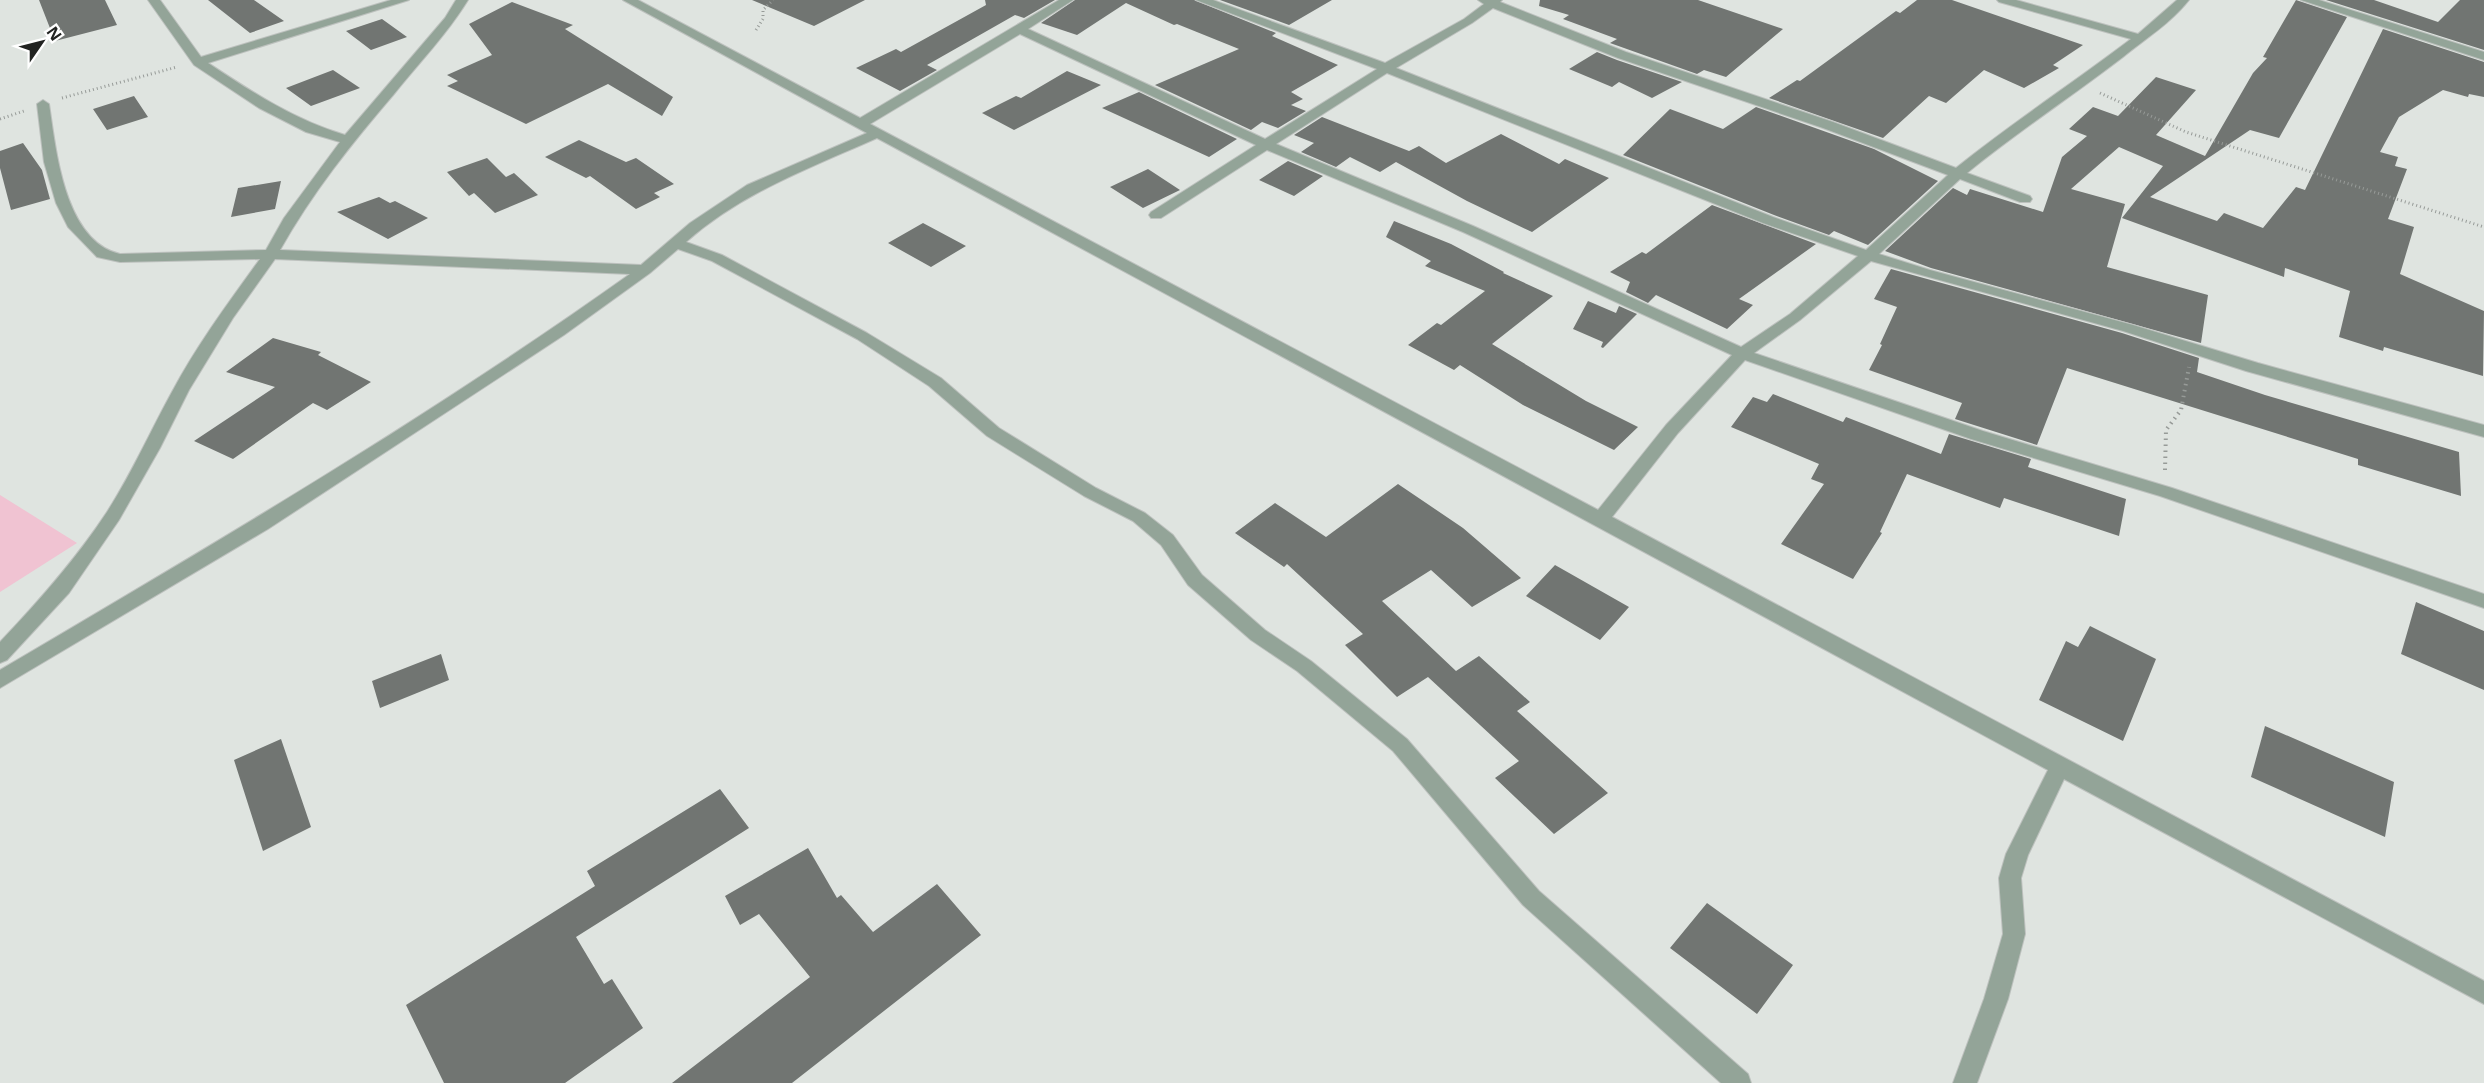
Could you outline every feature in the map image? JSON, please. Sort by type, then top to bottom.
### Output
[{"type":"street","points":[[154,0],[198,62],[263,105],[310,129],[348,140]]},
{"type":"street","points":[[198,62],[402,0]]},
{"type":"street","points":[[0,655],[62,588],[113,516],[152,448],[181,390],[226,317],[271,254],[291,218],[348,140],[432,42],[462,0]]},
{"type":"street","points":[[629,0],[2484,993]]},
{"type":"street","points":[[860,124],[942,77],[1067,0]]},
{"type":"street","points":[[1202,0],[1386,68],[1768,220],[1869,255],[2193,347],[2252,367],[2484,431]]},
{"type":"street","points":[[2003,0],[2140,38]]},
{"type":"street","points":[[1600,520],[1672,429],[1742,354],[1795,317],[1869,255],[1939,189],[2010,132],[2080,84],[2162,21],[2183,0]]},
{"type":"street","points":[[2307,0],[2484,56]]},
{"type":"street","points":[[1156,215],[1386,68],[1468,21],[1491,1],[1622,55],[1828,125],[2025,199]]},
{"type":"street","points":[[1019,28],[1267,145],[1467,229],[1742,354],[1826,381],[1977,435],[2166,492],[2484,601]]},
{"type":"street","points":[[43,104],[51,162],[63,202],[73,224],[102,254],[120,258],[271,254],[645,270]]},
{"type":"street","points":[[0,681],[262,524],[559,332],[645,270],[695,226],[752,188],[878,133]]},
{"type":"street","points":[[676,243],[717,258],[862,336],[935,382],[993,432],[1090,492],[1139,517],[1167,540],[1195,580],[1258,634],[1304,666],[1400,745],[1531,898],[1739,1083]]},
{"type":"street","points":[[1965,1083],[1996,999],[2014,934],[2010,878],[2018,854],[2060,766]]},
{"type":"path","points":[[756,30],[763,19],[763,10],[773,0]]},
{"type":"path","points":[[0,119],[43,104],[198,62]]},
{"type":"path","points":[[2080,84],[2186,132],[2484,227]]},
{"type":"path","points":[[2166,492],[2164,455],[2166,430],[2181,410],[2193,347]]},
{"type":"shaded area","points":[[0,495],[77,543],[0,592]]},
{"type":"building","points":[[39,0],[105,0],[117,25],[55,41]]},
{"type":"building","points":[[208,0],[254,0],[284,21],[250,33]]},
{"type":"building","points":[[752,0],[865,0],[814,26]]},
{"type":"building","points":[[985,0],[1055,0],[1024,18],[1015,15],[927,65],[937,70],[900,91],[856,68],[896,49],[901,52],[986,5]]},
{"type":"building","points":[[1075,0],[1194,0],[1276,33],[1272,36],[1338,65],[1291,92],[1303,99],[1291,105],[1306,111],[1278,128],[1262,122],[1251,130],[1155,85],[1239,49],[1177,24],[1174,25],[1126,3],[1077,35],[1041,23]]},
{"type":"building","points":[[1220,0],[1332,0],[1289,25]]},
{"type":"building","points":[[1540,0],[1698,0],[1783,29],[1726,77],[1704,70],[1697,74],[1610,43],[1617,39],[1563,19],[1569,15],[1539,6]]},
{"type":"building","points":[[1917,0],[1952,0],[2083,45],[2053,65],[2059,68],[2024,88],[1984,70],[1946,103],[1929,96],[1883,138],[1769,98],[1797,80],[1800,81],[1896,11],[1900,13]]},
{"type":"building","points":[[2296,0],[2347,17],[2279,138],[2250,130],[2150,197],[2217,221],[2224,213],[2263,228],[2296,187],[2305,190],[2383,29],[2484,62],[2484,97],[2469,94],[2468,97],[2443,90],[2399,117],[2380,152],[2398,157],[2395,166],[2407,169],[2388,219],[2414,227],[2400,274],[2484,311],[2483,376],[2384,347],[2383,351],[2339,337],[2350,291],[2285,268],[2284,277],[2122,218],[2163,166],[2119,147],[2071,189],[2125,204],[2107,267],[2208,295],[2201,343],[1931,268],[1885,251],[1953,188],[1967,195],[1970,189],[2043,212],[2062,157],[2087,136],[2069,129],[2093,107],[2118,116],[2156,77],[2196,90],[2156,135],[2205,156],[2253,73],[2267,58],[2263,57]]},
{"type":"building","points":[[2326,0],[2374,0],[2438,22],[2460,0],[2484,0],[2484,50]]},
{"type":"building","points":[[512,2],[573,25],[565,29],[673,97],[662,116],[608,84],[526,124],[447,86],[458,81],[447,75],[492,55],[469,24]]},
{"type":"building","points":[[382,19],[407,37],[371,50],[346,31]]},
{"type":"building","points":[[1597,52],[1682,82],[1652,98],[1619,82],[1612,87],[1569,69]]},
{"type":"building","points":[[333,70],[360,88],[311,106],[286,88]]},
{"type":"building","points":[[1067,71],[1101,85],[1014,130],[982,113],[1016,96],[1021,98]]},
{"type":"building","points":[[1139,92],[1237,139],[1209,157],[1102,108]]},
{"type":"building","points":[[134,96],[148,117],[107,130],[93,109]]},
{"type":"building","points":[[1756,107],[1874,149],[1938,181],[1868,245],[1834,231],[1829,235],[1774,215],[1623,155],[1670,109],[1723,129]]},
{"type":"building","points":[[1322,117],[1409,151],[1419,146],[1446,163],[1501,134],[1559,164],[1565,159],[1609,178],[1532,232],[1467,201],[1396,162],[1380,172],[1350,157],[1336,167],[1301,152],[1314,143],[1294,135]]},
{"type":"building","points":[[579,140],[626,162],[636,158],[674,184],[654,193],[660,197],[636,209],[590,176],[586,178],[545,157]]},
{"type":"building","points":[[23,143],[42,170],[50,199],[11,210],[0,168],[0,151]]},
{"type":"building","points":[[487,158],[506,177],[514,173],[538,195],[495,213],[474,193],[469,196],[447,172]]},
{"type":"building","points":[[1288,161],[1323,176],[1294,196],[1259,180]]},
{"type":"building","points":[[1148,169],[1180,190],[1143,208],[1110,187]]},
{"type":"building","points":[[281,181],[275,209],[231,217],[238,188]]},
{"type":"building","points":[[379,197],[390,203],[395,201],[428,218],[388,239],[337,212]]},
{"type":"building","points":[[1712,205],[1816,244],[1739,299],[1753,305],[1727,329],[1656,295],[1648,303],[1626,292],[1630,282],[1610,272],[1642,252],[1646,254]]},
{"type":"building","points":[[1394,221],[1451,244],[1503,273],[1553,296],[1492,344],[1586,401],[1638,427],[1614,450],[1523,405],[1460,365],[1454,370],[1408,345],[1437,323],[1441,325],[1485,291],[1425,266],[1431,261],[1386,237]]},
{"type":"building","points":[[923,223],[966,246],[931,267],[888,243]]},
{"type":"building","points":[[1891,269],[2122,333],[2199,358],[2197,372],[2265,395],[2459,452],[2461,496],[2358,465],[2358,459],[2067,368],[2037,445],[1955,419],[1962,403],[1869,370],[1897,307],[1874,299]]},
{"type":"building","points":[[1588,301],[1616,313],[1619,306],[1637,314],[1603,348],[1601,347],[1603,342],[1573,329]]},
{"type":"building","points":[[273,338],[321,352],[318,355],[371,382],[327,410],[313,403],[233,459],[194,441],[275,387],[226,372]]},
{"type":"building","points":[[1773,394],[1843,422],[1846,417],[1941,454],[1949,434],[2031,459],[2028,467],[2126,499],[2119,536],[2004,498],[2000,508],[1907,474],[1880,532],[1882,533],[1853,579],[1781,544],[1824,484],[1811,479],[1819,464],[1731,427],[1753,397],[1767,402]]},
{"type":"building","points":[[1398,484],[1463,528],[1521,578],[1472,607],[1431,570],[1382,601],[1456,671],[1479,656],[1530,702],[1517,711],[1608,793],[1554,834],[1495,778],[1519,761],[1428,677],[1397,697],[1345,645],[1363,634],[1287,564],[1284,567],[1235,533],[1275,503],[1326,537]]},
{"type":"building","points":[[1555,565],[1629,607],[1600,640],[1526,596]]},
{"type":"building","points":[[2416,602],[2484,631],[2484,690],[2401,654]]},
{"type":"building","points":[[2090,626],[2156,659],[2123,741],[2039,700],[2066,641],[2078,647]]},
{"type":"building","points":[[441,654],[449,680],[380,708],[372,681]]},
{"type":"building","points":[[2265,726],[2394,782],[2385,837],[2251,777]]},
{"type":"building","points":[[281,739],[311,827],[263,851],[234,760]]},
{"type":"building","points":[[720,789],[749,828],[576,937],[604,984],[612,979],[643,1028],[565,1083],[444,1083],[406,1005],[595,886],[587,871]]},
{"type":"building","points":[[808,848],[837,898],[841,895],[873,932],[937,884],[981,935],[792,1083],[672,1083],[810,977],[759,914],[740,925],[725,896]]},
{"type":"building","points":[[1707,903],[1793,965],[1757,1014],[1670,948]]}]
